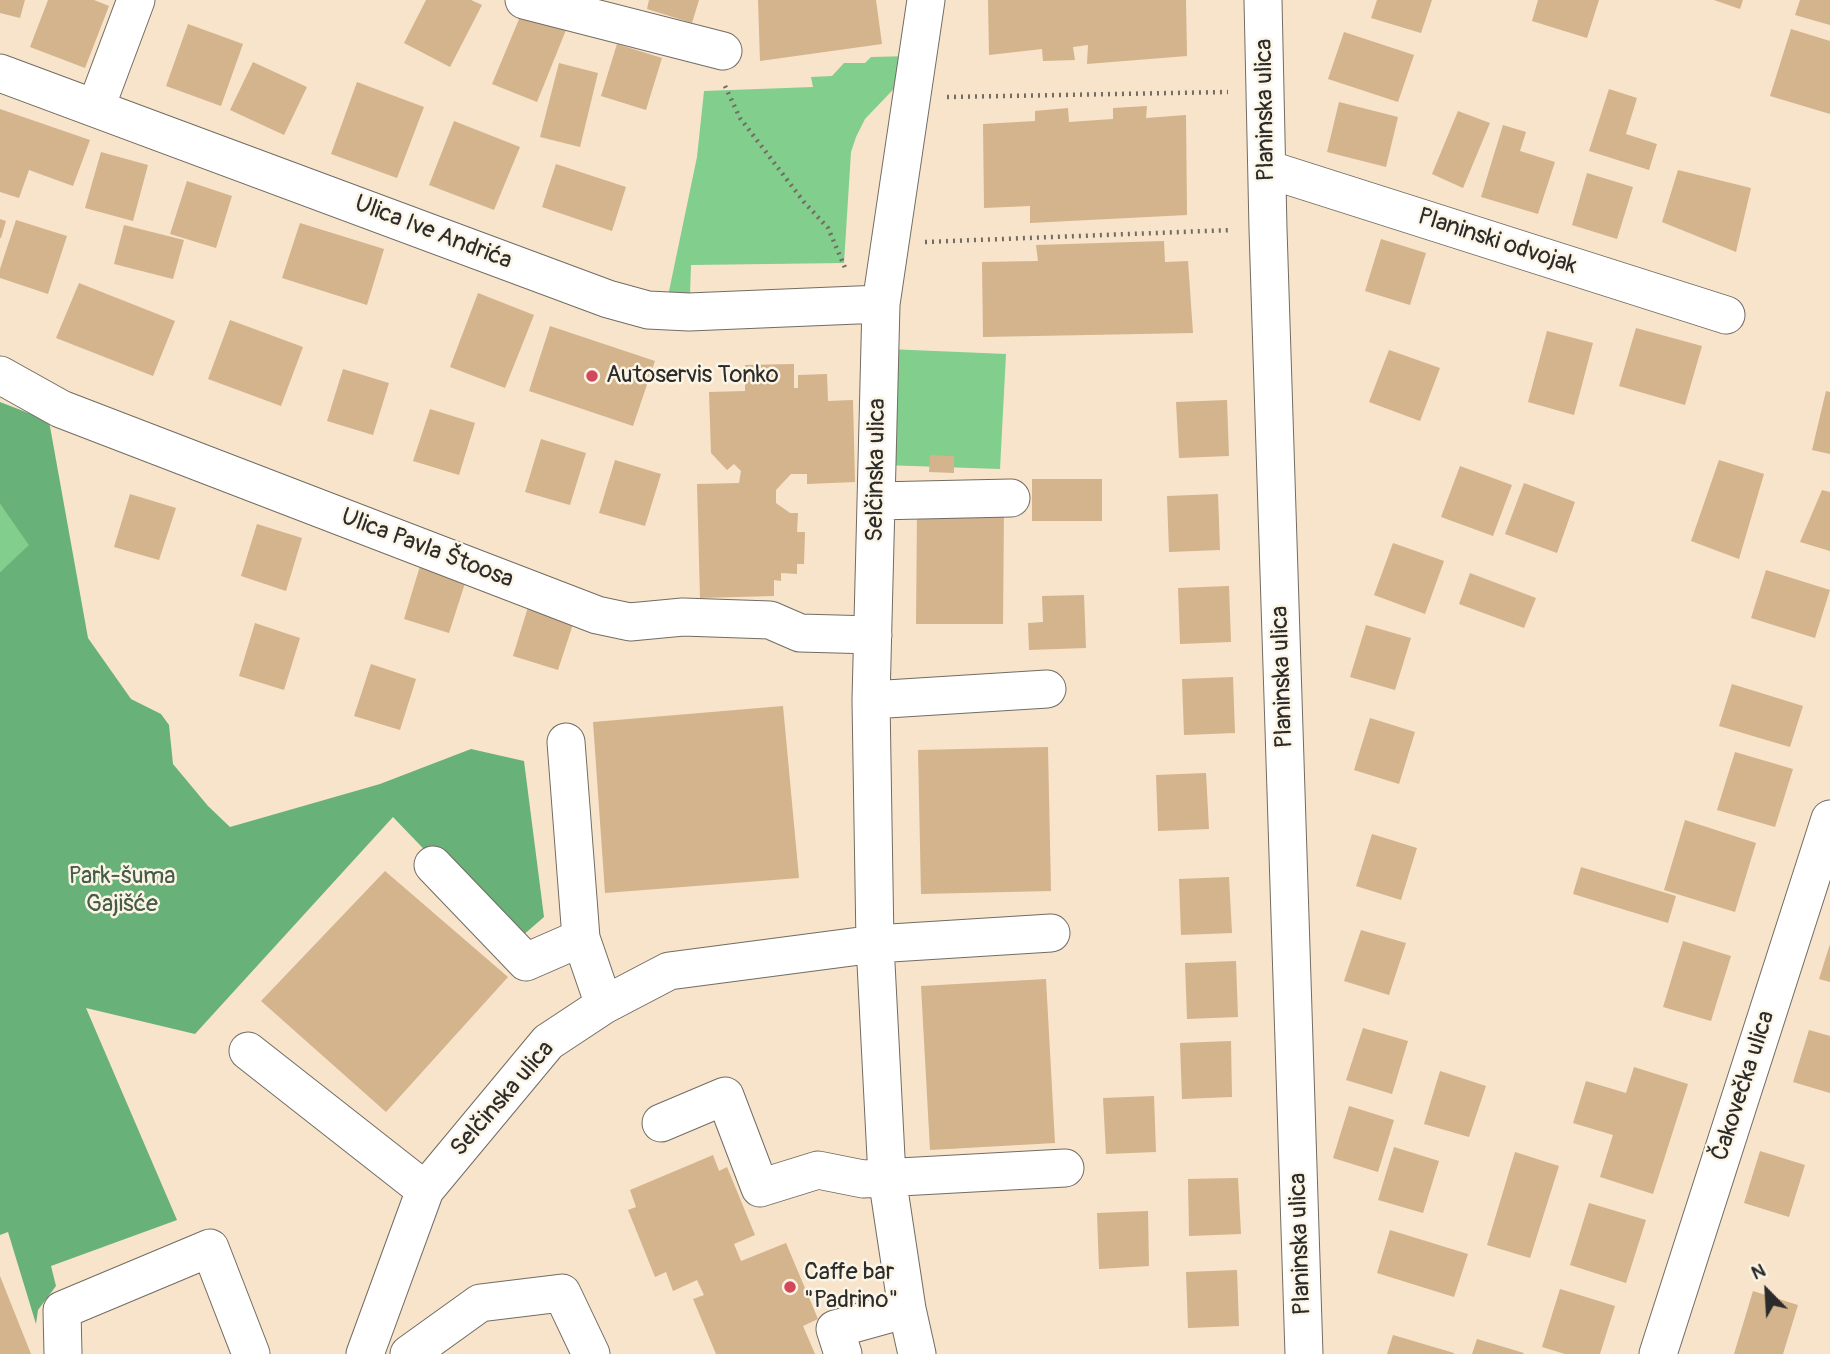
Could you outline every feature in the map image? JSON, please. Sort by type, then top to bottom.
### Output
[{"type":"street","points":[[96,107],[136,0]]},
{"type":"street","points":[[524,0],[723,51]]},
{"type":"street","name":"Selčinska ulica","points":[[916,1354],[887,1177],[875,944],[871,700],[881,304],[926,0]]},
{"type":"street","name":"Planinska ulica","points":[[1263,0],[1304,1354]]},
{"type":"street","name":"Ulica Ive Andrića","points":[[0,73],[608,299],[648,310],[689,312],[881,304]]},
{"type":"street","name":"Planinski odvojak","points":[[1267,169],[1726,315]]},
{"type":"street","name":"Ulica Pavla Štoosa","points":[[0,375],[61,409],[597,615],[630,622],[683,617],[770,620],[800,633],[873,635]]},
{"type":"street","points":[[876,501],[1011,498]]},
{"type":"street","points":[[871,700],[1047,689]]},
{"type":"street","points":[[566,742],[581,938],[604,1005]]},
{"type":"street","name":"Čakovečka ulica","points":[[1658,1354],[1830,819]]},
{"type":"street","points":[[433,865],[526,962],[581,938]]},
{"type":"street","points":[[875,944],[1051,933]]},
{"type":"street","name":"Selčinska ulica","points":[[365,1354],[425,1190],[548,1042],[604,1005],[669,971],[875,944]]},
{"type":"street","points":[[248,1051],[425,1190]]},
{"type":"street","points":[[661,1123],[726,1096],[760,1188],[818,1170],[863,1179],[1065,1168]]},
{"type":"street","points":[[63,1354],[62,1310],[210,1248],[251,1354]]},
{"type":"street","points":[[409,1354],[480,1303],[562,1293],[591,1354]]},
{"type":"street","points":[[843,1354],[835,1329],[907,1309]]},
{"type":"path","points":[[723,51],[725,86],[740,118],[804,202],[828,228],[843,268],[881,304]]},
{"type":"path","points":[[911,97],[1265,92]]},
{"type":"path","points":[[890,243],[1268,229]]},
{"type":"green space","points":[[912,56],[907,75],[865,119],[851,152],[844,263],[691,265],[690,295],[668,296],[697,157],[704,91],[813,87],[811,77],[832,76],[844,63],[865,63],[871,57]]},
{"type":"green space","points":[[888,349],[1006,354],[1000,469],[883,465]]},
{"type":"green space","name":"Park-šuma Gajišće","points":[[0,402],[49,421],[88,638],[131,699],[161,714],[169,725],[173,764],[208,806],[230,827],[380,784],[471,749],[524,761],[544,917],[514,943],[393,817],[195,1034],[86,1008],[177,1220],[51,1266],[56,1286],[38,1310],[36,1324],[8,1232],[0,1235],[0,572],[29,545],[0,504]]},
{"type":"green space","points":[[0,504],[30,545],[0,572]]},
{"type":"building","points":[[0,0],[25,0],[20,18],[0,13]]},
{"type":"building","points":[[48,0],[94,0],[109,6],[85,68],[30,47]]},
{"type":"building","points":[[426,0],[471,0],[482,5],[450,67],[404,43]]},
{"type":"building","points":[[649,0],[699,0],[692,23],[647,9]]},
{"type":"building","points":[[758,0],[876,0],[882,44],[760,61]]},
{"type":"building","points":[[988,0],[1186,0],[1187,56],[1087,64],[1088,45],[1073,47],[1075,60],[1043,61],[1042,49],[989,55]]},
{"type":"building","points":[[1377,0],[1432,0],[1421,33],[1371,18]]},
{"type":"building","points":[[1538,0],[1599,0],[1587,38],[1532,21]]},
{"type":"building","points":[[1714,0],[1743,0],[1740,9]]},
{"type":"building","points":[[1800,0],[1830,0],[1830,25],[1795,15]]},
{"type":"building","points":[[522,12],[566,30],[537,102],[492,84]]},
{"type":"building","points":[[188,24],[243,44],[221,106],[166,86]]},
{"type":"building","points":[[1791,29],[1830,41],[1830,114],[1770,96]]},
{"type":"building","points":[[1344,32],[1414,55],[1398,102],[1328,79]]},
{"type":"building","points":[[617,44],[662,58],[646,110],[601,96]]},
{"type":"building","points":[[253,62],[307,87],[284,135],[230,110]]},
{"type":"building","points":[[559,63],[598,73],[580,147],[540,137]]},
{"type":"building","points":[[357,82],[424,107],[397,178],[331,154]]},
{"type":"building","points":[[1609,89],[1637,98],[1626,134],[1657,144],[1649,170],[1589,151]]},
{"type":"building","points":[[1339,102],[1398,117],[1386,167],[1327,152]]},
{"type":"building","points":[[1147,106],[1146,118],[1186,115],[1187,215],[1030,223],[1030,206],[984,208],[983,124],[1035,121],[1035,111],[1068,108],[1069,122],[1113,119],[1113,108]]},
{"type":"building","points":[[0,109],[90,140],[73,186],[29,170],[19,198],[0,192]]},
{"type":"building","points":[[1458,111],[1490,123],[1463,188],[1432,174]]},
{"type":"building","points":[[454,121],[520,147],[494,210],[429,185]]},
{"type":"building","points":[[1503,125],[1526,132],[1520,151],[1555,162],[1538,214],[1481,197]]},
{"type":"building","points":[[101,152],[148,165],[133,221],[85,208]]},
{"type":"building","points":[[556,164],[626,187],[612,231],[542,207]]},
{"type":"building","points":[[1678,170],[1751,188],[1736,252],[1662,222]]},
{"type":"building","points":[[1587,173],[1633,187],[1617,239],[1572,225]]},
{"type":"building","points":[[187,181],[232,196],[216,248],[170,234]]},
{"type":"building","points":[[0,219],[6,221],[1,238],[0,238]]},
{"type":"building","points":[[16,220],[67,236],[48,294],[0,278],[0,269]]},
{"type":"building","points":[[300,223],[384,249],[367,305],[282,278]]},
{"type":"building","points":[[124,225],[184,240],[173,279],[114,264]]},
{"type":"building","points":[[1381,239],[1426,253],[1410,305],[1365,291]]},
{"type":"building","points":[[1164,241],[1165,262],[1188,261],[1193,333],[983,337],[982,262],[1038,261],[1036,245]]},
{"type":"building","points":[[79,283],[175,321],[153,376],[56,338]]},
{"type":"building","points":[[478,293],[534,315],[505,388],[450,367]]},
{"type":"building","points":[[230,320],[303,347],[281,406],[208,379]]},
{"type":"building","name":"Autoservis Tonko","points":[[550,326],[655,361],[633,426],[529,391]]},
{"type":"building","points":[[1636,328],[1702,346],[1685,405],[1619,386]]},
{"type":"building","points":[[1547,331],[1593,343],[1574,415],[1528,402]]},
{"type":"building","points":[[1389,350],[1440,368],[1420,421],[1369,402]]},
{"type":"building","points":[[794,364],[794,388],[798,388],[798,375],[827,374],[828,401],[853,400],[855,482],[807,484],[807,474],[791,474],[776,490],[776,503],[790,513],[798,513],[797,532],[805,532],[804,564],[797,564],[797,574],[781,573],[781,581],[774,580],[774,596],[700,598],[697,484],[739,483],[741,471],[734,464],[727,470],[711,453],[709,392],[745,391],[745,365]]},
{"type":"building","points":[[343,369],[389,383],[373,435],[327,421]]},
{"type":"building","points":[[1826,391],[1830,392],[1830,454],[1812,450]]},
{"type":"building","points":[[1227,400],[1229,456],[1179,458],[1176,402]]},
{"type":"building","points":[[430,409],[475,423],[459,475],[413,461]]},
{"type":"building","points":[[541,439],[586,453],[570,505],[525,492]]},
{"type":"building","points":[[930,455],[954,456],[954,473],[929,472]]},
{"type":"building","points":[[615,460],[661,474],[645,526],[599,513]]},
{"type":"building","points":[[1719,460],[1764,474],[1739,559],[1691,541]]},
{"type":"building","points":[[1460,466],[1512,485],[1493,536],[1441,517]]},
{"type":"building","points":[[1032,479],[1102,479],[1102,521],[1032,521]]},
{"type":"building","points":[[1524,483],[1575,502],[1557,553],[1505,534]]},
{"type":"building","points":[[1822,490],[1830,492],[1830,551],[1800,542]]},
{"type":"building","points":[[130,494],[176,508],[159,560],[114,547]]},
{"type":"building","points":[[1218,494],[1220,550],[1169,552],[1167,496]]},
{"type":"building","points":[[917,511],[1004,511],[1003,624],[916,624]]},
{"type":"building","points":[[257,524],[302,538],[286,591],[241,576]]},
{"type":"building","points":[[1393,543],[1444,561],[1425,614],[1374,595]]},
{"type":"building","points":[[420,566],[466,580],[449,633],[404,619]]},
{"type":"building","points":[[1766,570],[1830,590],[1815,638],[1751,618]]},
{"type":"building","points":[[1470,573],[1536,598],[1524,628],[1459,604]]},
{"type":"building","points":[[1229,586],[1231,642],[1180,644],[1178,588]]},
{"type":"building","points":[[1084,595],[1086,648],[1029,650],[1028,623],[1043,622],[1042,596]]},
{"type":"building","points":[[529,604],[575,618],[558,670],[513,656]]},
{"type":"building","points":[[255,623],[300,638],[284,690],[239,676]]},
{"type":"building","points":[[1366,625],[1411,638],[1395,690],[1350,677]]},
{"type":"building","points":[[371,664],[416,679],[400,730],[354,716]]},
{"type":"building","points":[[1233,677],[1235,733],[1184,735],[1182,679]]},
{"type":"building","points":[[1732,684],[1803,706],[1790,747],[1719,726]]},
{"type":"building","points":[[783,706],[799,878],[605,893],[593,722]]},
{"type":"building","points":[[1370,718],[1415,732],[1399,784],[1354,770]]},
{"type":"building","points":[[1048,747],[1051,891],[921,894],[918,750]]},
{"type":"building","points":[[1735,752],[1793,769],[1775,827],[1717,810]]},
{"type":"building","points":[[1206,773],[1209,829],[1158,831],[1156,775]]},
{"type":"building","points":[[1685,820],[1756,843],[1735,912],[1664,890]]},
{"type":"building","points":[[1372,834],[1417,848],[1401,900],[1356,886]]},
{"type":"building","points":[[1581,867],[1676,896],[1668,923],[1573,894]]},
{"type":"building","points":[[385,871],[508,977],[386,1112],[261,1001]]},
{"type":"building","points":[[1229,877],[1232,933],[1181,935],[1179,879]]},
{"type":"building","points":[[1361,930],[1406,943],[1389,995],[1344,981]]},
{"type":"building","points":[[1683,941],[1731,956],[1711,1021],[1663,1007]]},
{"type":"building","points":[[1830,944],[1830,982],[1819,979]]},
{"type":"building","points":[[1236,961],[1238,1017],[1187,1019],[1185,963]]},
{"type":"building","points":[[1046,979],[1055,1143],[930,1150],[921,986]]},
{"type":"building","points":[[1363,1028],[1408,1041],[1392,1094],[1346,1080]]},
{"type":"building","points":[[1809,1030],[1830,1036],[1830,1093],[1793,1082]]},
{"type":"building","points":[[1231,1041],[1232,1097],[1182,1099],[1180,1043]]},
{"type":"building","points":[[1634,1067],[1688,1084],[1653,1194],[1600,1177],[1613,1135],[1573,1123],[1586,1081],[1626,1093]]},
{"type":"building","points":[[1440,1071],[1486,1086],[1469,1137],[1424,1124]]},
{"type":"building","points":[[1154,1096],[1156,1152],[1106,1154],[1103,1098]]},
{"type":"building","points":[[1349,1106],[1394,1120],[1378,1172],[1333,1158]]},
{"type":"building","points":[[1394,1147],[1439,1161],[1423,1213],[1378,1200]]},
{"type":"building","points":[[1760,1151],[1805,1165],[1789,1217],[1744,1203]]},
{"type":"building","points":[[1515,1152],[1559,1166],[1530,1258],[1487,1245]]},
{"type":"building","points":[[713,1155],[719,1171],[727,1167],[755,1235],[734,1244],[741,1261],[786,1243],[818,1319],[803,1326],[815,1354],[716,1354],[693,1299],[704,1295],[697,1280],[673,1291],[666,1272],[655,1277],[628,1210],[636,1207],[630,1190]]},
{"type":"building","points":[[1238,1178],[1241,1234],[1189,1236],[1188,1179]]},
{"type":"building","points":[[1589,1203],[1646,1220],[1626,1283],[1570,1265]]},
{"type":"building","points":[[1148,1211],[1149,1266],[1099,1269],[1097,1213]]},
{"type":"building","points":[[1390,1230],[1468,1254],[1454,1297],[1377,1273]]},
{"type":"building","points":[[1237,1270],[1239,1326],[1188,1328],[1186,1272]]},
{"type":"building","points":[[0,1276],[31,1354],[0,1354]]},
{"type":"building","points":[[1560,1289],[1615,1306],[1600,1354],[1565,1354],[1542,1347]]},
{"type":"building","points":[[1753,1291],[1798,1305],[1783,1354],[1734,1354]]},
{"type":"building","points":[[1393,1335],[1454,1353],[1454,1354],[1387,1354]]},
{"type":"building","points":[[1477,1339],[1524,1353],[1472,1354]]},
{"type":"place","name":"Autoservis Tonko","points":[[592,376]]},
{"type":"place","name":"Caffe bar \"Padrino\"","points":[[790,1287]]}]
